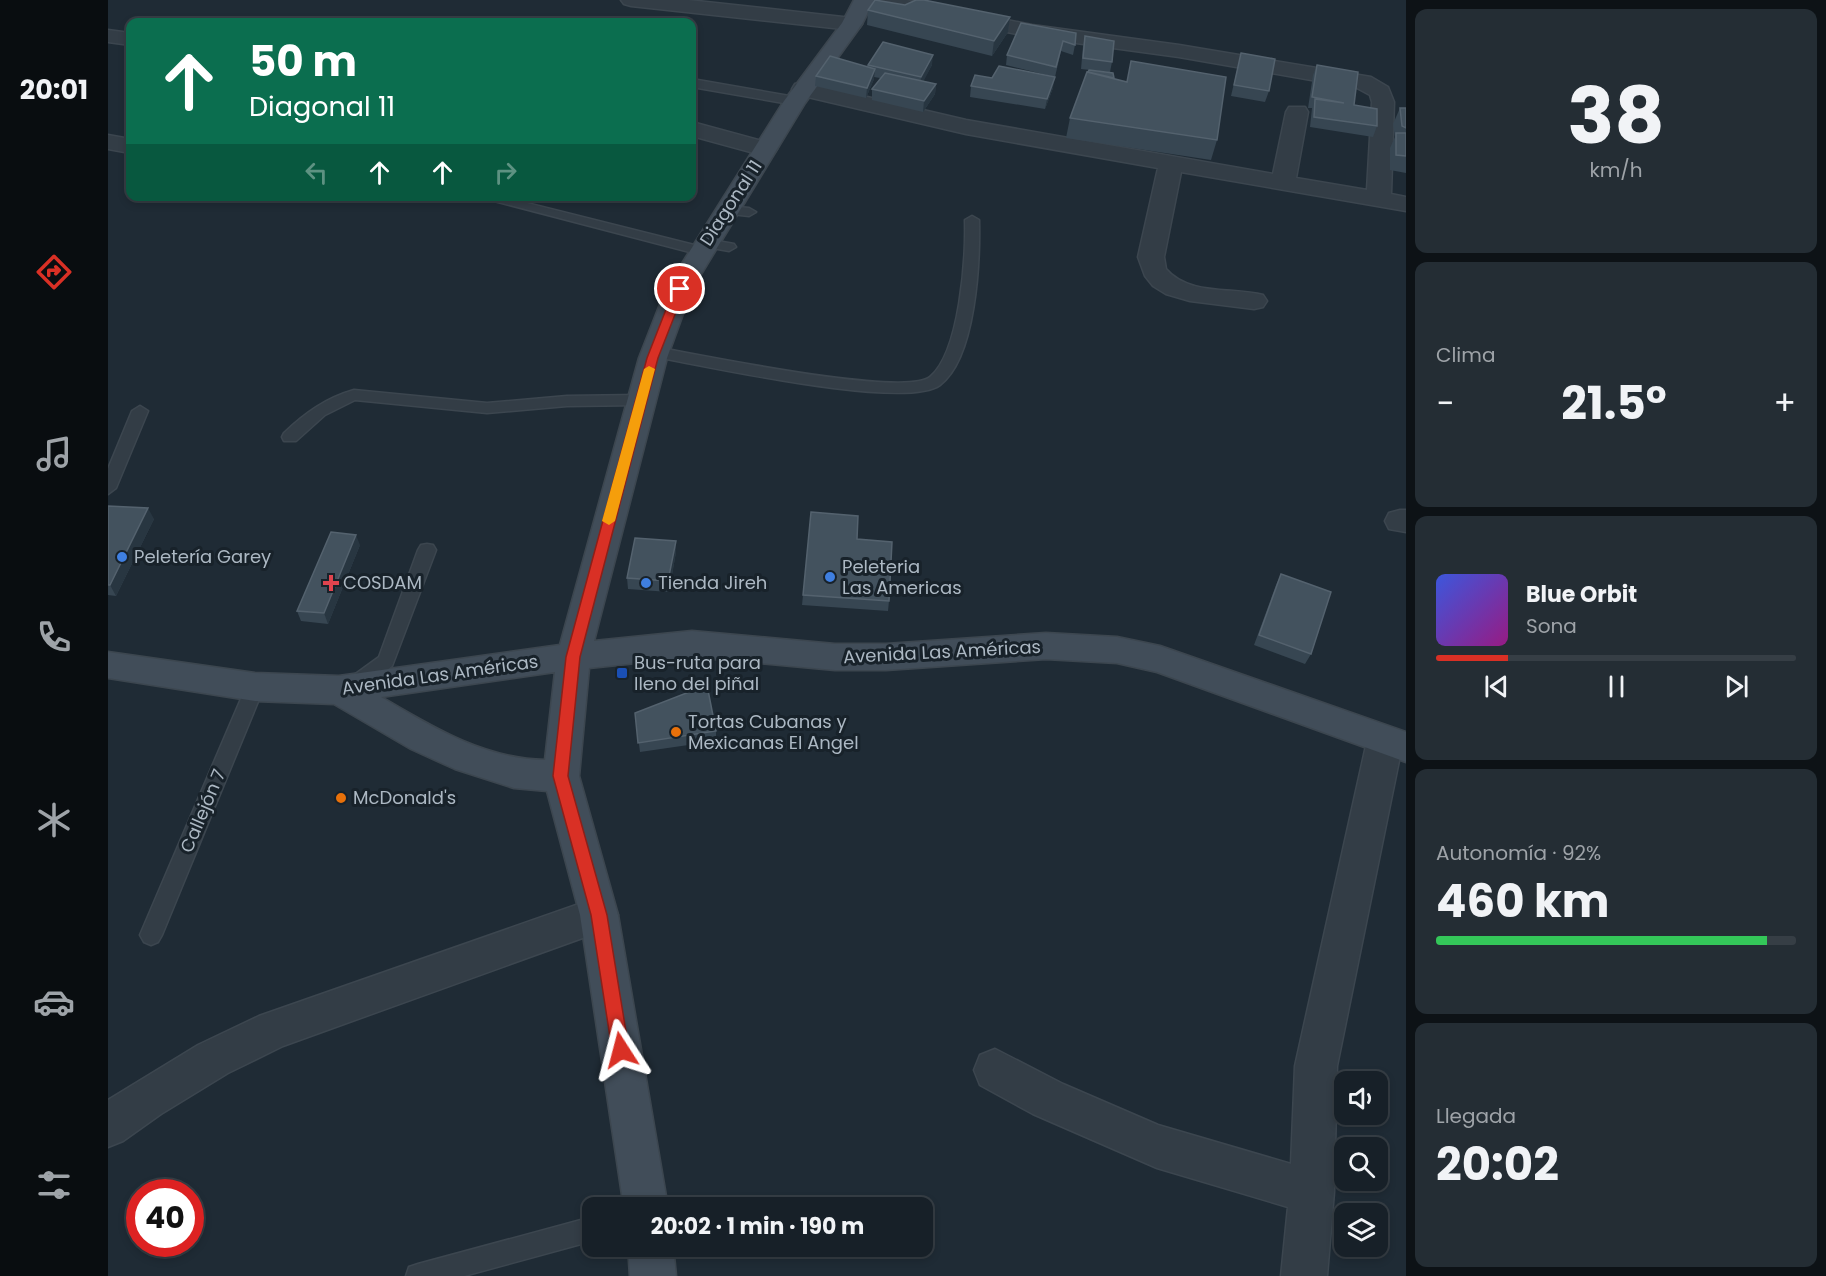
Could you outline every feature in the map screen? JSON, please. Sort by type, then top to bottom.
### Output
[{"type":"street","points":[[631,0],[852,24]]},
{"type":"street","name":"Diagonal 11","points":[[561,776],[573,657],[655,352],[680,289],[738,211],[765,149],[799,95],[852,24],[864,0]]},
{"type":"street","points":[[876,0],[1032,32],[1179,51],[1363,82],[1380,92],[1383,102],[1379,200]]},
{"type":"street","points":[[108,36],[126,38]]},
{"type":"street","points":[[799,95],[966,128],[1406,204]]},
{"type":"street","points":[[1282,183],[1297,112]]},
{"type":"street","points":[[696,130],[765,149]]},
{"type":"street","points":[[108,142],[126,145]]},
{"type":"street","points":[[1171,163],[1150,257],[1153,273],[1159,280],[1182,290],[1254,300]]},
{"type":"street","name":"Avenida Las Américas","points":[[108,665],[255,687],[339,690],[512,663],[692,644],[835,657],[886,657],[1046,646],[1083,647],[1117,650],[1160,659],[1269,699],[1395,750]]},
{"type":"street","points":[[339,690],[426,739],[484,765],[516,773],[561,776],[599,915],[644,1197]]},
{"type":"street","points":[[1304,1276],[1312,1192],[1316,1066],[1395,750]]},
{"type":"street","points":[[108,1126],[146,1099],[194,1071],[273,1030],[599,915]]},
{"type":"street","points":[[995,1070],[1048,1099],[1157,1146],[1312,1192]]},
{"type":"street","points":[[651,1257],[653,1276]]},
{"type":"lane","points":[[696,83],[799,95]]},
{"type":"lane","points":[[505,201],[712,247]]},
{"type":"lane","points":[[655,352],[857,385],[894,389],[925,387],[942,376],[954,352],[969,284],[974,247],[972,220]]},
{"type":"lane","points":[[290,437],[320,410],[334,401],[354,395],[487,408],[567,401],[641,400]]},
{"type":"lane","points":[[108,488],[141,411]]},
{"type":"lane","points":[[339,690],[358,683],[386,662],[428,550]]},
{"type":"lane","name":"Callejón 7","points":[[151,935],[255,687]]},
{"type":"lane","points":[[418,1276],[582,1232]]},
{"type":"building","points":[[875,0],[905,5],[916,0],[924,0],[1010,17],[994,41],[868,10]]},
{"type":"building","points":[[1021,23],[1076,33],[1075,45],[1063,41],[1056,67],[1007,55]]},
{"type":"building","points":[[1085,36],[1114,41],[1112,62],[1083,58]]},
{"type":"building","points":[[883,42],[933,55],[921,77],[868,65]]},
{"type":"building","points":[[1241,53],[1275,59],[1269,91],[1234,85]]},
{"type":"building","points":[[830,56],[875,69],[867,88],[816,76]]},
{"type":"building","points":[[1131,61],[1226,77],[1217,140],[1070,118],[1087,72],[1127,82]]},
{"type":"building","points":[[1317,65],[1358,72],[1354,105],[1377,109],[1377,126],[1314,117],[1315,99],[1344,103],[1312,97]]},
{"type":"building","points":[[999,66],[1055,77],[1047,99],[971,86],[975,75],[992,78]]},
{"type":"building","points":[[1089,70],[1113,73],[1114,78],[1088,72]]},
{"type":"building","points":[[885,73],[936,84],[924,101],[872,89]]},
{"type":"building","points":[[1400,108],[1406,108],[1406,128],[1402,126]]},
{"type":"building","points":[[1396,133],[1406,133],[1406,156],[1396,155]]},
{"type":"building","points":[[108,506],[148,508],[110,585],[108,585]]},
{"type":"building","points":[[811,512],[858,516],[857,539],[892,542],[889,601],[803,595]]},
{"type":"building","name":"COSDAM","points":[[331,532],[356,535],[324,613],[297,611]]},
{"type":"building","points":[[635,538],[676,541],[668,581],[627,578]]},
{"type":"building","points":[[1281,574],[1331,592],[1311,654],[1259,635]]},
{"type":"building","name":"Tortas Cubanas y Mexicanas El Angel","points":[[707,685],[716,731],[638,743],[635,713]]},
{"type":"slow traffic","points":[[609,521],[649,369]]},
{"type":"place","name":"Peletería Garey","points":[[122,557]]},
{"type":"place","name":"Peleteria Las Americas","points":[[830,577]]},
{"type":"place","name":"COSDAM","points":[[331,583]]},
{"type":"place","name":"Tienda Jireh","points":[[646,583]]},
{"type":"place","name":"Bus-ruta para lleno del piñal","points":[[622,673]]},
{"type":"place","name":"Tortas Cubanas y Mexicanas El Angel","points":[[676,732]]},
{"type":"place","name":"McDonald's","points":[[341,798]]},
{"type":"route","points":[[621,1050],[599,915],[561,776],[573,657],[652,358],[680,289]]}]
